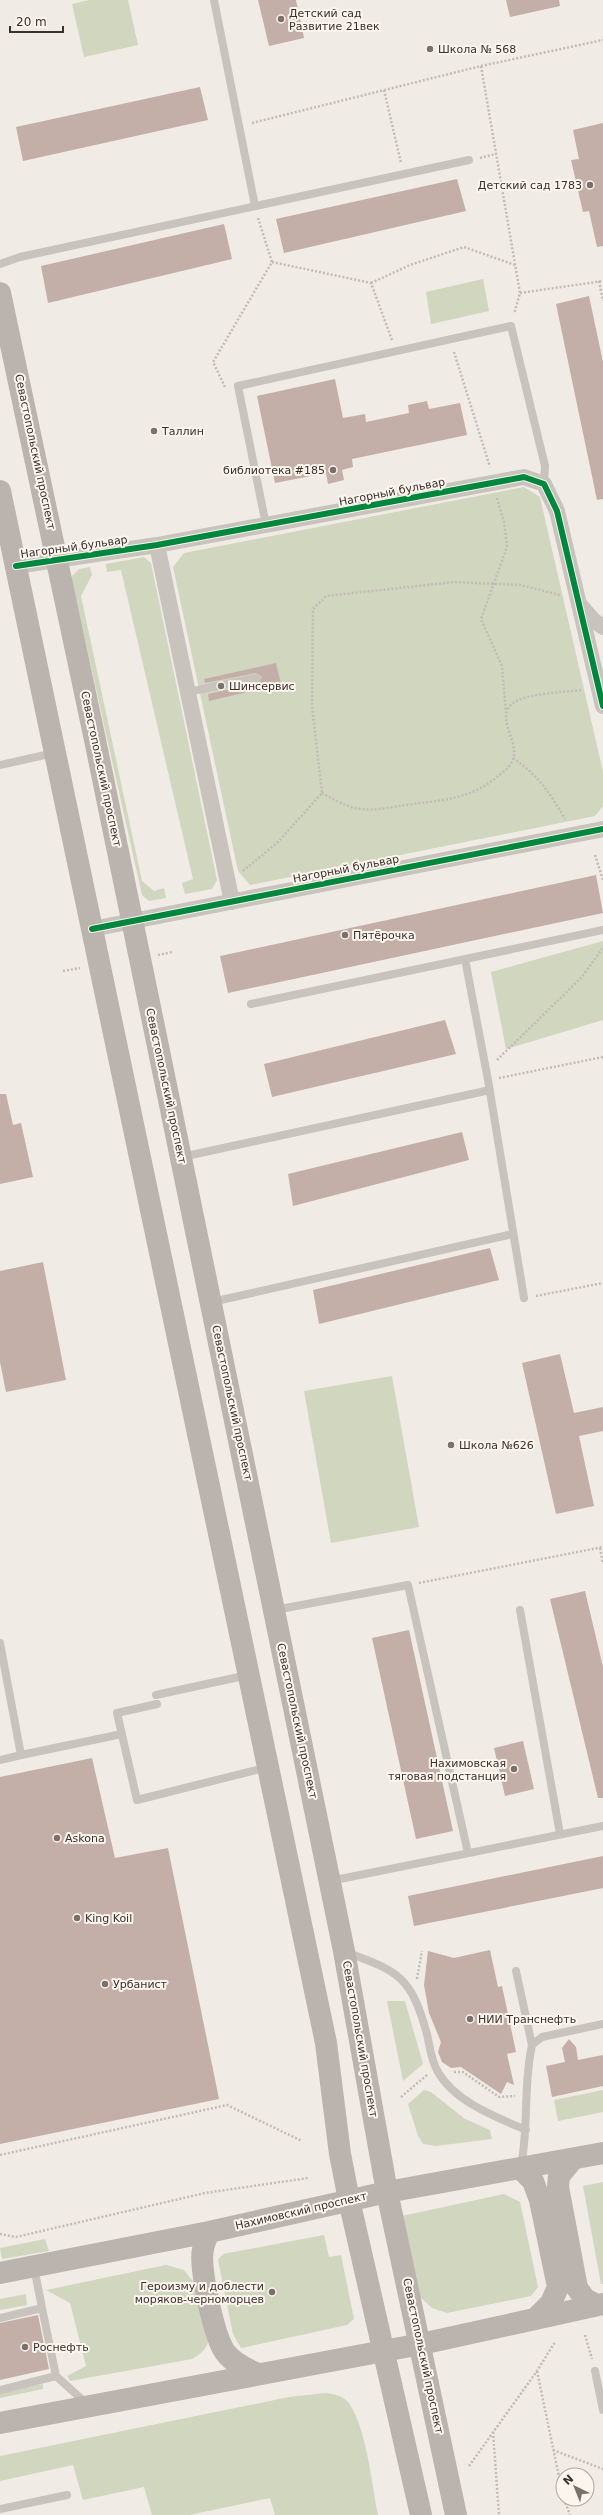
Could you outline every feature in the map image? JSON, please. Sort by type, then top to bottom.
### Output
[{"type":"main road","name":"Севастопольский проспект","points":[[0,293],[58,558],[133,921],[330,1881],[387,2192],[421,2344],[456,2515]]},
{"type":"main road","points":[[0,490],[326,2043],[340,2154],[349,2200],[421,2515]]},
{"type":"main road","name":"Нахимовский проспект","points":[[0,2273],[209,2232],[387,2192],[603,2153]]},
{"type":"main road","points":[[573,2159],[560,2176],[558,2186],[577,2288],[584,2299],[600,2305]]},
{"type":"main road","points":[[521,2169],[533,2181],[540,2200],[558,2287],[551,2303],[535,2318]]},
{"type":"main road","points":[[209,2232],[203,2249],[202,2267],[217,2334],[226,2353],[239,2365],[258,2374]]},
{"type":"main road","points":[[0,2423],[421,2344],[600,2305]]},
{"type":"street","name":"Нагорный бульвар","points":[[16,566],[58,558],[157,546],[524,477],[544,484]]},
{"type":"street","points":[[544,484],[557,511],[579,604],[593,688],[603,706]]},
{"type":"street","points":[[157,546],[232,902]]},
{"type":"street","points":[[579,604],[593,620],[603,626]]},
{"type":"street","points":[[593,688],[603,670]]},
{"type":"street","name":"Нагорный бульвар","points":[[92,929],[603,829]]},
{"type":"lane","points":[[214,0],[255,206]]},
{"type":"lane","points":[[0,264],[20,257],[470,160]]},
{"type":"lane","points":[[266,525],[238,386],[511,326],[545,466],[544,484]]},
{"type":"lane","points":[[188,692],[257,678]]},
{"type":"lane","points":[[0,764],[54,753]]},
{"type":"lane","points":[[251,1004],[603,930]]},
{"type":"lane","points":[[465,959],[490,1090],[524,1298]]},
{"type":"lane","points":[[181,1158],[490,1090]]},
{"type":"lane","points":[[211,1303],[513,1234]]},
{"type":"lane","points":[[274,1610],[408,1585],[468,1853]]},
{"type":"lane","points":[[520,1610],[560,1834]]},
{"type":"lane","points":[[0,1643],[21,1755]]},
{"type":"lane","points":[[156,1695],[249,1675]]},
{"type":"lane","points":[[157,1704],[117,1713],[137,1800],[268,1767]]},
{"type":"lane","points":[[0,1760],[122,1734]]},
{"type":"lane","points":[[330,1881],[603,1826]]},
{"type":"lane","points":[[344,1952],[384,1966],[400,1976],[409,1987],[424,2025],[433,2062],[444,2081],[481,2110],[526,2130]]},
{"type":"lane","points":[[516,1971],[532,2045],[526,2095],[526,2130],[521,2169]]},
{"type":"lane","points":[[532,2045],[542,2037],[603,2024]]},
{"type":"lane","points":[[34,2266],[56,2376],[89,2406]]},
{"type":"lane","points":[[0,2318],[42,2308]]},
{"type":"lane","points":[[595,2371],[603,2410]]},
{"type":"lane","points":[[0,2390],[56,2376]]},
{"type":"lane","points":[[0,2509],[67,2495]]},
{"type":"path","points":[[239,126],[481,66],[603,40]]},
{"type":"path","points":[[481,66],[520,293],[511,326]]},
{"type":"path","points":[[384,90],[404,174]]},
{"type":"path","points":[[238,386],[224,387],[213,362],[272,262],[255,206]]},
{"type":"path","points":[[272,262],[371,283],[410,265],[464,247],[515,265]]},
{"type":"path","points":[[599,281],[603,301]]},
{"type":"path","points":[[520,293],[603,281]]},
{"type":"path","points":[[371,283],[396,351]]},
{"type":"path","points":[[450,339],[492,472]]},
{"type":"path","points":[[322,792],[340,803],[361,809],[461,798],[483,789],[501,774],[513,758],[515,745],[508,726],[502,666],[481,619],[495,584],[507,547],[504,522],[498,505]]},
{"type":"path","points":[[241,872],[278,842],[322,792],[312,706],[313,609],[326,596],[454,582],[520,585],[565,596]]},
{"type":"path","points":[[506,713],[509,707],[522,698],[593,688]]},
{"type":"path","points":[[513,758],[534,773],[551,794],[565,820]]},
{"type":"path","points":[[595,855],[603,880]]},
{"type":"path","points":[[486,1070],[582,978],[603,948]]},
{"type":"path","points":[[488,1080],[603,1057]]},
{"type":"path","points":[[524,1298],[603,1282]]},
{"type":"path","points":[[408,1585],[601,1547],[603,1564]]},
{"type":"path","points":[[413,1981],[417,1986],[422,1951]]},
{"type":"path","points":[[401,2097],[429,2072]]},
{"type":"path","points":[[453,2072],[463,2072],[499,2097],[526,2095]]},
{"type":"path","points":[[0,2155],[227,2105],[302,2141]]},
{"type":"path","points":[[0,2234],[16,2237],[205,2193],[308,2178]]},
{"type":"path","points":[[585,2335],[595,2371]]},
{"type":"path","points":[[469,2466],[537,2371],[555,2342]]},
{"type":"path","points":[[537,2371],[557,2467]]},
{"type":"path","points":[[493,2432],[499,2515]]},
{"type":"path","points":[[553,2450],[603,2469]]},
{"type":"green space","points":[[89,0],[128,0],[138,45],[84,57],[72,4]]},
{"type":"green space","points":[[483,279],[489,311],[431,324],[426,292]]},
{"type":"green space","points":[[524,487],[540,497],[603,772],[603,806],[595,816],[250,885],[238,871],[173,567],[184,553]]},
{"type":"green space","points":[[144,557],[151,563],[217,880],[212,889],[185,894],[182,883],[193,879],[121,570],[107,572],[106,564]]},
{"type":"green space","points":[[90,567],[92,575],[81,596],[142,881],[154,891],[164,888],[166,898],[149,901],[142,895],[71,577],[79,569]]},
{"type":"green space","points":[[603,941],[603,1020],[506,1049],[491,972]]},
{"type":"green space","points":[[392,1376],[419,1527],[331,1543],[304,1391]]},
{"type":"green space","points":[[387,2001],[405,2001],[423,2064],[403,2081]]},
{"type":"green space","points":[[424,2090],[431,2092],[465,2119],[490,2130],[492,2139],[436,2146],[423,2144],[418,2136],[408,2104]]},
{"type":"green space","points":[[603,2090],[603,2112],[558,2121],[554,2100]]},
{"type":"green space","points":[[603,2182],[603,2284],[601,2284],[583,2186]]},
{"type":"green space","points":[[504,2194],[520,2202],[538,2287],[531,2296],[447,2313],[432,2308],[418,2295],[402,2216]]},
{"type":"green space","points":[[324,2235],[329,2257],[341,2255],[354,2319],[347,2325],[241,2348],[233,2334],[218,2260],[223,2254]]},
{"type":"green space","points":[[45,2239],[49,2251],[2,2259],[0,2248]]},
{"type":"green space","points":[[166,2265],[184,2270],[195,2284],[209,2338],[204,2350],[192,2359],[70,2381],[67,2376],[86,2366],[70,2303],[46,2290]]},
{"type":"green space","points":[[26,2294],[27,2305],[0,2310],[0,2299]]},
{"type":"green space","points":[[43,2384],[43,2389],[0,2398],[0,2392]]},
{"type":"green space","points":[[326,2393],[344,2398],[354,2412],[368,2456],[378,2515],[275,2515],[270,2498],[189,2515],[152,2515],[144,2487],[83,2500],[73,2465],[0,2481],[0,2456],[289,2397]]},
{"type":"building","name":"Детский сад Развитие 21век","points":[[258,0],[296,0],[304,38],[269,46]]},
{"type":"building","points":[[506,0],[559,0],[560,6],[510,17]]},
{"type":"building","points":[[200,87],[208,120],[23,161],[16,127]]},
{"type":"building","name":"Детский сад 1783","points":[[603,123],[603,246],[597,247],[589,211],[583,212],[571,160],[579,159],[573,130]]},
{"type":"building","points":[[457,179],[466,211],[284,253],[276,219]]},
{"type":"building","points":[[224,224],[232,259],[48,303],[41,266]]},
{"type":"building","points":[[589,296],[603,362],[603,499],[597,500],[556,304]]},
{"type":"building","points":[[335,379],[343,418],[365,414],[366,422],[409,413],[408,405],[427,401],[429,409],[460,403],[467,435],[352,459],[353,467],[342,470],[344,480],[328,484],[326,473],[275,483],[257,396]]},
{"type":"building","points":[[276,663],[281,684],[209,701],[208,694],[258,683],[262,677],[256,673],[205,683],[204,679]]},
{"type":"building","points":[[596,875],[603,913],[228,993],[220,956]]},
{"type":"building","points":[[445,1020],[456,1054],[272,1097],[264,1064]]},
{"type":"building","points":[[0,1094],[6,1094],[13,1125],[21,1123],[33,1177],[0,1184]]},
{"type":"building","points":[[462,1132],[469,1160],[293,1206],[288,1174]]},
{"type":"building","points":[[490,1248],[499,1280],[319,1324],[313,1290]]},
{"type":"building","points":[[43,1262],[66,1380],[6,1392],[0,1362],[0,1271]]},
{"type":"building","points":[[560,1354],[574,1413],[603,1407],[603,1431],[579,1436],[594,1506],[556,1514],[522,1363]]},
{"type":"building","points":[[585,1591],[603,1667],[603,1798],[598,1798],[550,1599]]},
{"type":"building","points":[[409,1630],[453,1831],[416,1839],[372,1638]]},
{"type":"building","name":"Нахимовская тяговая подстанция","points":[[523,1741],[534,1789],[505,1796],[494,1748]]},
{"type":"building","points":[[92,1758],[115,1858],[168,1848],[219,2099],[0,2144],[0,1777]]},
{"type":"building","points":[[603,1856],[603,1888],[414,1926],[408,1896]]},
{"type":"building","name":"НИИ Транснефть","points":[[490,1950],[498,1987],[502,1986],[516,2052],[507,2054],[514,2085],[507,2082],[501,2094],[461,2067],[451,2068],[442,2062],[438,2052],[441,2042],[429,2013],[424,1985],[428,1951],[454,1958]]},
{"type":"building","points":[[569,2039],[576,2047],[578,2060],[603,2055],[603,2086],[552,2097],[546,2066],[565,2062],[562,2048]]},
{"type":"building","points":[[38,2315],[49,2369],[0,2380],[0,2323]]},
{"type":"cycle path","points":[[16,566],[157,545],[524,477],[544,484],[557,511],[603,706]]},
{"type":"cycle path","points":[[92,929],[603,829]]},
{"type":"place","name":"Детский сад Развитие 21век","points":[[281,19]]},
{"type":"place","name":"Школа № 568","points":[[430,49]]},
{"type":"place","name":"Детский сад 1783","points":[[590,185]]},
{"type":"place","name":"Таллин","points":[[154,431]]},
{"type":"place","name":"библиотека #185","points":[[333,470]]},
{"type":"place","name":"Шинсервис","points":[[221,686]]},
{"type":"place","name":"Пятёрочка","points":[[345,935]]},
{"type":"place","name":"Школа №626","points":[[451,1445]]},
{"type":"place","name":"Нахимовская тяговая подстанция","points":[[514,1769]]},
{"type":"place","name":"Askona","points":[[57,1838]]},
{"type":"place","name":"King Koil","points":[[77,1918]]},
{"type":"place","name":"Урбанист","points":[[105,1984]]},
{"type":"place","name":"НИИ Транснефть","points":[[470,2019]]},
{"type":"place","name":"Героизму и доблести моряков-черноморцев","points":[[272,2292]]},
{"type":"place","name":"Роснефть","points":[[25,2347]]}]
